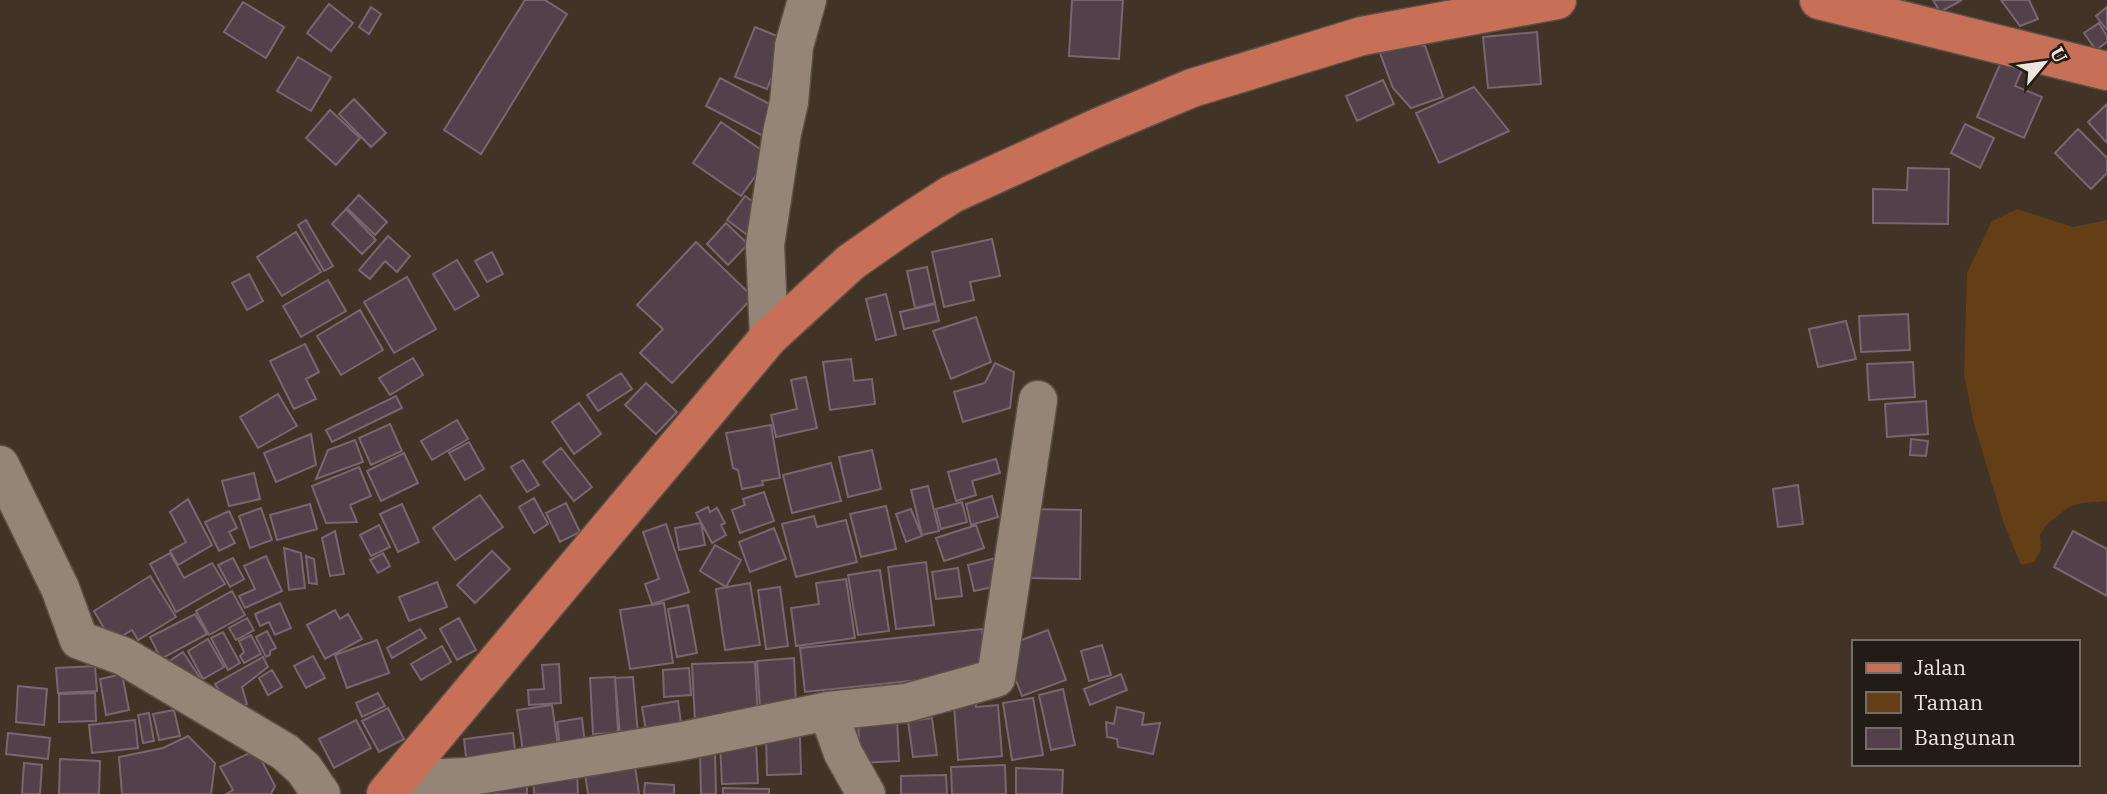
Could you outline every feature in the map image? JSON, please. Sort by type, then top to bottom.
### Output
[{"type":"main road","points":[[392,787],[769,337],[851,262],[952,194],[1192,88],[1362,36],[1557,0]]},
{"type":"main road","points":[[1819,0],[2107,71]]},
{"type":"street","points":[[769,337],[765,245],[789,102],[794,46],[807,0]]},
{"type":"street","points":[[392,787],[683,741],[828,711],[906,703],[996,678],[1038,400]]},
{"type":"street","points":[[0,464],[60,588],[79,640],[123,656],[285,752],[304,769],[321,794]]},
{"type":"street","points":[[828,711],[843,753],[866,794]]},
{"type":"green space","points":[[2017,209],[2073,227],[2107,220],[2107,501],[2069,507],[2047,524],[2040,535],[2041,550],[2034,562],[2021,565],[2004,524],[1973,420],[1964,374],[1967,273],[1992,221]]},
{"type":"building","points":[[525,0],[545,0],[567,14],[481,154],[444,130]]},
{"type":"building","points":[[1072,0],[1123,0],[1119,59],[1069,56]]},
{"type":"building","points":[[1933,0],[1962,0],[1940,12]]},
{"type":"building","points":[[2001,0],[2029,0],[2038,19],[2020,26]]},
{"type":"building","points":[[243,2],[284,27],[266,58],[224,32]]},
{"type":"building","points":[[329,4],[353,23],[331,51],[307,33]]},
{"type":"building","points":[[371,7],[381,14],[369,34],[359,27]]},
{"type":"building","points":[[2107,7],[2107,30],[2096,16]]},
{"type":"building","points":[[2099,23],[2107,36],[2107,42],[2096,50],[2084,33]]},
{"type":"building","points":[[755,27],[787,40],[767,89],[735,77]]},
{"type":"building","points":[[1537,32],[1541,84],[1488,88],[1483,37]]},
{"type":"building","points":[[1408,43],[1425,46],[1443,97],[1411,108],[1393,88],[1380,53]]},
{"type":"building","points":[[298,57],[331,77],[311,111],[277,91]]},
{"type":"building","points":[[2001,62],[2022,70],[2015,86],[2042,97],[2024,138],[1977,117]]},
{"type":"building","points":[[720,78],[783,111],[769,139],[706,106]]},
{"type":"building","points":[[1383,80],[1394,104],[1357,121],[1346,96]]},
{"type":"building","points":[[1474,87],[1509,131],[1439,163],[1416,113]]},
{"type":"building","points":[[354,99],[386,133],[371,147],[339,114]]},
{"type":"building","points":[[2107,104],[2107,143],[2088,122]]},
{"type":"building","points":[[330,110],[360,138],[336,165],[306,138]]},
{"type":"building","points":[[721,122],[770,156],[741,196],[693,163]]},
{"type":"building","points":[[1965,124],[1994,138],[1980,168],[1951,153]]},
{"type":"building","points":[[2078,129],[2107,158],[2107,173],[2091,189],[2055,153]]},
{"type":"building","points":[[1908,168],[1949,169],[1948,224],[1873,223],[1873,189],[1907,190]]},
{"type":"building","points":[[359,195],[387,222],[375,235],[347,208]]},
{"type":"building","points":[[745,196],[768,212],[750,237],[727,220]]},
{"type":"building","points":[[346,209],[376,240],[362,254],[332,224]]},
{"type":"building","points":[[306,220],[333,266],[324,271],[298,225]]},
{"type":"building","points":[[726,223],[748,244],[728,265],[707,244]]},
{"type":"building","points":[[296,232],[321,272],[282,296],[257,257]]},
{"type":"building","points":[[388,236],[410,256],[397,272],[385,261],[370,279],[359,270]]},
{"type":"building","points":[[992,239],[1000,276],[970,282],[974,300],[944,307],[932,252]]},
{"type":"building","points":[[696,242],[753,297],[672,383],[640,353],[663,329],[637,305]]},
{"type":"building","points":[[492,252],[503,274],[487,282],[475,261]]},
{"type":"building","points":[[457,260],[479,296],[455,310],[433,274]]},
{"type":"building","points":[[927,267],[935,303],[915,308],[907,271]]},
{"type":"building","points":[[249,274],[263,301],[247,310],[232,283]]},
{"type":"building","points":[[407,277],[436,329],[394,353],[364,302]]},
{"type":"building","points":[[328,280],[346,311],[301,337],[283,306]]},
{"type":"building","points":[[886,294],[896,335],[876,340],[866,299]]},
{"type":"building","points":[[935,304],[939,321],[904,329],[900,312]]},
{"type":"building","points":[[360,310],[383,350],[341,375],[317,336]]},
{"type":"building","points":[[1908,314],[1910,350],[1861,352],[1859,316]]},
{"type":"building","points":[[976,317],[991,362],[951,379],[933,331]]},
{"type":"building","points":[[1846,321],[1856,359],[1818,367],[1809,329]]},
{"type":"building","points":[[305,344],[319,372],[306,379],[316,399],[294,409],[270,361]]},
{"type":"building","points":[[413,358],[423,375],[390,395],[379,378]]},
{"type":"building","points":[[851,359],[854,381],[872,379],[875,404],[830,410],[823,362]]},
{"type":"building","points":[[1913,362],[1915,397],[1869,400],[1867,364]]},
{"type":"building","points":[[995,363],[1014,372],[1010,408],[963,422],[954,392],[985,383]]},
{"type":"building","points":[[621,373],[632,389],[598,411],[587,395]]},
{"type":"building","points":[[806,377],[817,428],[776,437],[771,415],[797,409],[791,380]]},
{"type":"building","points":[[646,383],[677,412],[656,434],[625,405]]},
{"type":"building","points":[[278,394],[297,426],[258,448],[240,417]]},
{"type":"building","points":[[396,396],[402,408],[332,442],[326,430]]},
{"type":"building","points":[[1926,401],[1928,434],[1887,437],[1885,404]]},
{"type":"building","points":[[579,403],[601,434],[574,454],[552,422]]},
{"type":"building","points":[[457,420],[468,439],[432,460],[421,441]]},
{"type":"building","points":[[390,424],[402,451],[371,465],[359,438]]},
{"type":"building","points":[[771,425],[780,478],[762,481],[763,485],[742,489],[738,470],[733,468],[726,433]]},
{"type":"building","points":[[311,434],[316,465],[276,482],[264,453]]},
{"type":"building","points":[[1911,439],[1928,441],[1926,456],[1910,455]]},
{"type":"building","points":[[355,440],[363,462],[316,479],[328,450]]},
{"type":"building","points":[[469,442],[484,469],[465,480],[449,453]]},
{"type":"building","points":[[561,448],[592,487],[574,501],[543,462]]},
{"type":"building","points":[[872,450],[881,489],[848,497],[839,457]]},
{"type":"building","points":[[404,453],[418,483],[381,501],[367,471]]},
{"type":"building","points":[[996,459],[1000,473],[972,481],[976,495],[956,501],[948,472]]},
{"type":"building","points":[[523,460],[539,485],[527,492],[511,467]]},
{"type":"building","points":[[831,463],[841,501],[792,513],[783,475]]},
{"type":"building","points":[[359,467],[371,496],[350,505],[357,522],[326,523],[312,486]]},
{"type":"building","points":[[254,473],[260,499],[229,506],[222,481]]},
{"type":"building","points":[[1798,485],[1803,524],[1778,527],[1773,489]]},
{"type":"building","points":[[928,486],[939,531],[922,535],[911,490]]},
{"type":"building","points":[[764,492],[774,521],[740,533],[732,510],[745,505],[743,499]]},
{"type":"building","points":[[480,495],[503,527],[455,560],[433,528]]},
{"type":"building","points":[[992,496],[998,517],[971,525],[966,504]]},
{"type":"building","points":[[534,498],[548,524],[534,533],[519,507]]},
{"type":"building","points":[[188,499],[212,545],[178,565],[170,551],[186,542],[170,512]]},
{"type":"building","points":[[962,502],[967,522],[941,529],[936,509]]},
{"type":"building","points":[[566,503],[580,532],[560,542],[546,513]]},
{"type":"building","points":[[310,504],[317,529],[277,540],[270,515]]},
{"type":"building","points":[[402,504],[419,542],[398,552],[380,514]]},
{"type":"building","points":[[886,506],[896,549],[861,557],[850,514]]},
{"type":"building","points":[[708,507],[710,512],[717,508],[725,523],[721,525],[726,535],[712,543],[696,513]]},
{"type":"building","points":[[261,508],[272,540],[250,548],[239,516]]},
{"type":"building","points":[[911,509],[922,536],[906,542],[896,514]]},
{"type":"building","points":[[1027,509],[1081,510],[1080,579],[1026,578]]},
{"type":"building","points":[[229,511],[237,528],[229,532],[235,543],[219,551],[205,522]]},
{"type":"building","points":[[814,516],[817,527],[846,520],[857,562],[796,577],[782,524]]},
{"type":"building","points":[[701,523],[705,545],[679,550],[675,528]]},
{"type":"building","points":[[666,524],[689,592],[652,604],[645,584],[659,579],[643,532]]},
{"type":"building","points":[[379,525],[390,547],[371,556],[360,535]]},
{"type":"building","points":[[976,525],[984,548],[944,561],[936,538]]},
{"type":"building","points":[[774,528],[786,559],[750,572],[739,542]]},
{"type":"building","points":[[335,531],[344,574],[330,576],[322,538]]},
{"type":"building","points":[[2073,531],[2107,549],[2107,596],[2054,567]]},
{"type":"building","points":[[715,545],[741,560],[726,587],[700,571]]},
{"type":"building","points":[[284,548],[301,553],[305,588],[289,590]]},
{"type":"building","points":[[492,551],[510,569],[475,603],[457,585]]},
{"type":"building","points":[[170,553],[184,578],[212,563],[225,584],[176,612],[150,564]]},
{"type":"building","points":[[383,553],[390,566],[378,573],[370,560]]},
{"type":"building","points":[[266,556],[282,591],[245,608],[239,596],[255,589],[244,566]]},
{"type":"building","points":[[306,556],[314,559],[317,584],[309,583]]},
{"type":"building","points":[[1000,557],[1006,584],[974,591],[968,565]]},
{"type":"building","points":[[233,558],[244,579],[230,587],[218,565]]},
{"type":"building","points":[[926,562],[934,625],[896,629],[888,567]]},
{"type":"building","points":[[958,568],[962,596],[936,599],[932,572]]},
{"type":"building","points":[[880,570],[889,631],[858,635],[848,575]]},
{"type":"building","points":[[150,576],[176,617],[138,640],[132,630],[112,642],[94,611]]},
{"type":"building","points":[[846,579],[855,638],[796,646],[791,608],[819,604],[816,583]]},
{"type":"building","points":[[437,582],[447,607],[409,621],[399,597]]},
{"type":"building","points":[[750,583],[760,645],[725,650],[716,589]]},
{"type":"building","points":[[780,587],[788,646],[766,649],[758,590]]},
{"type":"building","points":[[232,591],[245,615],[209,635],[196,611]]},
{"type":"building","points":[[280,603],[291,628],[275,635],[269,622],[260,626],[255,614]]},
{"type":"building","points":[[664,603],[673,663],[630,669],[620,610]]},
{"type":"building","points":[[688,605],[697,653],[677,657],[668,609]]},
{"type":"building","points":[[335,610],[340,619],[348,614],[362,639],[325,659],[307,625]]},
{"type":"building","points":[[195,614],[207,634],[161,659],[150,637]]},
{"type":"building","points":[[247,618],[254,630],[236,640],[229,628]]},
{"type":"building","points":[[459,618],[476,650],[457,660],[440,629]]},
{"type":"building","points":[[420,629],[426,638],[392,658],[387,648]]},
{"type":"building","points":[[982,629],[987,673],[805,692],[800,648]]},
{"type":"building","points":[[1048,630],[1066,680],[1022,696],[1003,647]]},
{"type":"building","points":[[267,631],[276,648],[266,657],[256,637]]},
{"type":"building","points":[[223,632],[240,663],[228,670],[211,638]]},
{"type":"building","points":[[251,635],[261,654],[244,663],[240,656],[244,652],[239,641]]},
{"type":"building","points":[[208,639],[224,667],[203,679],[188,651]]},
{"type":"building","points":[[377,640],[389,673],[347,688],[335,655]]},
{"type":"building","points":[[1102,645],[1111,675],[1089,681],[1081,651]]},
{"type":"building","points":[[442,646],[451,662],[421,680],[411,664]]},
{"type":"building","points":[[183,652],[200,678],[184,688],[168,662]]},
{"type":"building","points":[[313,656],[325,678],[306,688],[294,666]]},
{"type":"building","points":[[263,657],[268,667],[242,687],[247,704],[234,712],[215,684]]},
{"type":"building","points":[[794,658],[796,706],[760,708],[757,661]]},
{"type":"building","points":[[755,662],[758,719],[695,722],[692,664]]},
{"type":"building","points":[[559,664],[561,703],[529,705],[528,690],[544,689],[542,665]]},
{"type":"building","points":[[95,666],[97,691],[58,693],[56,668]]},
{"type":"building","points":[[689,668],[691,695],[664,697],[663,670]]},
{"type":"building","points":[[272,670],[282,687],[268,695],[259,678]]},
{"type":"building","points":[[122,674],[129,710],[106,715],[100,679]]},
{"type":"building","points":[[1121,674],[1127,690],[1090,705],[1084,689]]},
{"type":"building","points":[[615,677],[618,733],[593,734],[590,678]]},
{"type":"building","points":[[633,677],[638,734],[620,735],[615,678]]},
{"type":"building","points":[[18,686],[47,689],[44,725],[16,722]]},
{"type":"building","points":[[1063,689],[1075,745],[1051,750],[1039,695]]},
{"type":"building","points":[[975,691],[976,707],[998,705],[1002,756],[958,760],[953,692]]},
{"type":"building","points":[[95,693],[96,721],[59,722],[59,694]]},
{"type":"building","points":[[378,693],[385,706],[362,717],[356,703]]},
{"type":"building","points":[[1033,698],[1043,755],[1012,760],[1003,703]]},
{"type":"building","points":[[678,701],[682,731],[647,737],[642,707]]},
{"type":"building","points":[[552,705],[558,746],[523,751],[517,710]]},
{"type":"building","points":[[1117,707],[1144,713],[1142,725],[1160,723],[1153,754],[1118,747],[1117,739],[1107,737],[1106,722],[1114,724]]},
{"type":"building","points":[[388,708],[404,739],[379,752],[362,721]]},
{"type":"building","points":[[174,710],[180,736],[159,740],[153,714]]},
{"type":"building","points":[[149,713],[154,741],[143,743],[138,715]]},
{"type":"building","points":[[582,718],[585,744],[560,747],[557,722]]},
{"type":"building","points":[[897,718],[899,761],[860,763],[858,720]]},
{"type":"building","points":[[932,718],[937,755],[913,757],[908,721]]},
{"type":"building","points":[[135,720],[138,748],[92,753],[89,725]]},
{"type":"building","points":[[356,720],[371,748],[334,768],[319,739]]},
{"type":"building","points":[[8,733],[50,738],[48,759],[6,754]]},
{"type":"building","points":[[513,733],[516,759],[467,765],[464,739]]},
{"type":"building","points":[[188,736],[215,763],[211,794],[122,794],[119,757],[163,748]]},
{"type":"building","points":[[800,737],[801,774],[767,775],[766,738]]},
{"type":"building","points":[[756,742],[758,783],[722,784],[720,743]]},
{"type":"building","points":[[256,750],[275,786],[271,794],[226,794],[233,790],[220,767]]},
{"type":"building","points":[[700,750],[715,750],[716,794],[701,794]]},
{"type":"building","points":[[60,759],[100,761],[99,794],[59,794]]},
{"type":"building","points":[[634,759],[639,794],[588,794],[584,767]]},
{"type":"building","points":[[24,763],[42,765],[40,794],[22,794]]},
{"type":"building","points":[[1005,765],[1006,794],[952,794],[951,767]]},
{"type":"building","points":[[1016,768],[1063,770],[1062,794],[1016,794]]},
{"type":"building","points":[[577,773],[578,794],[534,794],[533,774]]},
{"type":"building","points":[[527,775],[527,794],[494,794],[493,776]]},
{"type":"building","points":[[946,775],[947,794],[901,794],[901,776]]},
{"type":"building","points":[[645,783],[674,785],[674,794],[644,794]]},
{"type":"building","points":[[723,788],[769,789],[769,794],[723,794]]}]
